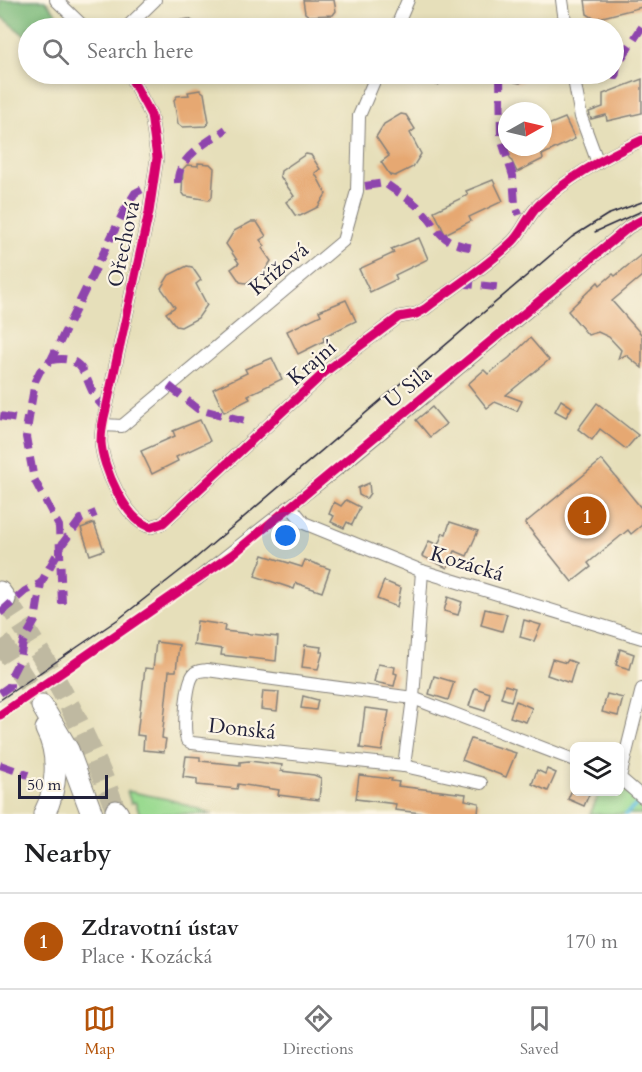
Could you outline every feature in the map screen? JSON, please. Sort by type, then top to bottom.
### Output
[{"type":"highway","points":[[44,814],[53,789],[56,770],[48,733],[39,708],[68,750],[92,814]]},
{"type":"street","points":[[56,0],[75,18]]},
{"type":"street","points":[[136,18],[155,0]]},
{"type":"street","points":[[400,18],[408,0]]},
{"type":"street","points":[[562,0],[565,18]]},
{"type":"street","name":"Ořechová","points":[[103,425],[147,223],[156,167],[151,115],[134,84]]},
{"type":"street","name":"Křížová","points":[[103,425],[122,426],[343,241],[357,191],[358,116],[372,84]]},
{"type":"street","points":[[575,84],[580,117],[598,164],[642,140]]},
{"type":"street","name":"Krajní","points":[[103,425],[101,442],[110,475],[136,521],[143,526],[156,526],[297,400],[300,394],[325,372],[399,317],[425,309],[491,259],[515,240],[521,227],[539,205],[598,164]]},
{"type":"street","name":"U Sila","points":[[196,580],[291,507],[629,227],[642,220]]},
{"type":"street","name":"Kozácká","points":[[291,507],[304,523],[422,571],[642,638]]},
{"type":"street","points":[[404,766],[413,698],[422,571]]},
{"type":"street","name":"Donská","points":[[482,783],[404,766],[192,743],[187,740],[184,727],[190,680],[198,672],[207,670],[413,698],[570,758]]},
{"type":"street","points":[[624,762],[642,689]]},
{"type":"street","points":[[624,781],[642,797]]},
{"type":"green space","points":[[0,0],[45,0],[60,18],[52,15],[50,18],[18,18],[18,30],[0,16]]},
{"type":"green space","points":[[624,790],[642,804],[642,814],[590,814],[598,796],[624,796]]},
{"type":"green space","points":[[127,791],[172,800],[212,814],[140,814],[135,802],[131,803]]},
{"type":"building","points":[[303,0],[334,0],[336,11],[333,15],[309,16],[305,13]]},
{"type":"building","points":[[585,0],[642,0],[642,7],[599,18],[587,14]]},
{"type":"building","points":[[642,79],[642,113],[607,121],[606,115],[591,119],[589,112],[603,107],[603,94]]},
{"type":"building","points":[[200,90],[204,93],[209,122],[206,126],[182,127],[178,124],[174,100],[177,96],[189,95],[188,92]]},
{"type":"building","points":[[401,114],[406,115],[415,129],[410,133],[421,154],[413,167],[395,176],[390,175],[381,162],[389,156],[376,137],[384,124]]},
{"type":"building","points":[[565,118],[575,139],[552,150],[552,123]]},
{"type":"building","points":[[306,154],[311,155],[320,169],[315,173],[326,194],[318,207],[300,216],[295,215],[286,202],[294,196],[280,176],[281,171]]},
{"type":"building","points":[[509,156],[542,156],[543,159],[517,172]]},
{"type":"building","points":[[198,163],[210,164],[214,168],[212,197],[209,200],[185,196],[182,192],[183,169],[187,165],[198,166]]},
{"type":"building","points":[[493,180],[503,201],[469,217],[471,221],[445,234],[434,211],[468,195],[466,191]]},
{"type":"building","points":[[251,222],[257,222],[266,236],[260,240],[265,246],[262,248],[271,261],[263,274],[246,283],[240,282],[231,269],[239,263],[226,244],[234,231]]},
{"type":"building","points":[[419,238],[428,259],[395,275],[397,279],[370,292],[359,269],[394,253],[391,249]]},
{"type":"building","points":[[642,254],[642,276],[612,301],[642,335],[642,368],[626,355],[618,359],[621,350],[609,337],[598,332],[588,335],[568,311],[598,282],[600,285],[613,274],[615,276]]},
{"type":"building","points":[[187,266],[192,267],[201,280],[196,284],[207,305],[198,318],[181,327],[176,326],[166,313],[175,307],[161,288],[169,275]]},
{"type":"building","points":[[346,300],[356,321],[323,337],[324,341],[298,354],[287,331],[321,315],[319,311]]},
{"type":"building","points":[[530,338],[549,360],[506,395],[522,401],[517,411],[495,402],[487,408],[468,384],[484,370],[488,374]]},
{"type":"building","points":[[272,358],[282,379],[248,395],[250,399],[224,412],[213,389],[247,373],[245,369]]},
{"type":"building","points":[[561,400],[572,407],[566,417],[555,411]]},
{"type":"building","points":[[597,403],[638,435],[626,449],[600,429],[592,440],[578,429]]},
{"type":"building","points":[[432,407],[446,424],[430,437],[416,420]]},
{"type":"building","points":[[200,420],[210,441],[176,457],[178,461],[152,474],[141,451],[175,436],[173,431]]},
{"type":"building","points":[[602,460],[642,509],[642,525],[631,534],[628,530],[588,563],[591,567],[572,582],[525,523]]},
{"type":"building","points":[[369,483],[370,493],[366,499],[359,495],[358,488]]},
{"type":"building","points":[[346,500],[360,507],[352,525],[347,522],[344,528],[331,522],[334,516],[329,514],[334,502],[341,506]]},
{"type":"building","points":[[450,522],[478,531],[467,556],[455,551],[447,568],[422,556],[429,541],[438,545],[443,533],[446,534]]},
{"type":"building","points":[[94,523],[104,550],[90,555],[81,528]]},
{"type":"building","points":[[263,555],[302,567],[305,560],[330,569],[322,592],[296,583],[294,589],[255,576]]},
{"type":"building","points":[[384,581],[401,588],[397,607],[377,599]]},
{"type":"building","points":[[448,597],[462,602],[458,615],[444,611]]},
{"type":"building","points":[[485,609],[507,614],[502,631],[481,625]]},
{"type":"building","points":[[524,620],[541,625],[534,641],[520,637]]},
{"type":"building","points":[[197,621],[225,625],[224,631],[278,637],[276,661],[221,655],[222,649],[194,645]]},
{"type":"building","points":[[156,642],[179,645],[176,671],[169,671],[162,738],[166,739],[164,752],[143,750],[144,736],[137,735],[145,668],[153,669]]},
{"type":"building","points":[[305,645],[321,647],[320,652],[323,652],[318,669],[302,667]]},
{"type":"building","points":[[620,649],[634,654],[630,669],[616,665]]},
{"type":"building","points":[[552,659],[576,663],[570,683],[547,675]]},
{"type":"building","points":[[378,664],[395,667],[394,673],[397,674],[394,686],[374,682]]},
{"type":"building","points":[[434,676],[454,682],[448,700],[429,694]]},
{"type":"building","points":[[505,685],[515,688],[511,701],[501,698]]},
{"type":"building","points":[[475,688],[490,693],[485,711],[469,706]]},
{"type":"building","points":[[263,691],[279,692],[277,711],[261,709]]},
{"type":"building","points":[[607,694],[623,698],[618,716],[602,712]]},
{"type":"building","points":[[303,696],[318,700],[316,710],[301,708]]},
{"type":"building","points":[[516,701],[532,708],[526,722],[510,717]]},
{"type":"building","points":[[365,708],[389,711],[382,751],[360,748]]},
{"type":"building","points":[[471,739],[516,753],[506,777],[462,760]]},
{"type":"building","points":[[186,756],[200,757],[200,761],[240,765],[240,762],[249,761],[282,765],[281,771],[314,775],[321,778],[319,800],[278,795],[279,790],[238,784],[237,789],[197,785],[197,779],[183,777]]},
{"type":"building","points":[[547,769],[556,773],[548,791],[532,784],[537,770],[545,774]]},
{"type":"building","points":[[359,775],[392,779],[391,781],[399,782],[398,786],[466,794],[465,800],[479,803],[478,814],[430,814],[395,810],[396,804],[356,799]]},
{"type":"building","points":[[570,794],[588,796],[584,806],[568,799]]},
{"type":"waterway","points":[[626,814],[640,802]]},
{"type":"tunnel","points":[[5,599],[67,701],[93,754],[116,811]]},
{"type":"tunnel","points":[[0,641],[42,706]]},
{"type":"tram line","points":[[0,700],[120,618],[190,563],[572,237],[607,215],[642,202]]},
{"type":"tram line","points":[[595,232],[642,211]]},
{"type":"marked path","points":[[624,54],[642,27]]},
{"type":"marked path","points":[[500,84],[501,138],[513,176],[515,204],[519,215]]},
{"type":"marked path","points":[[178,183],[182,166],[188,158],[202,145],[226,129]]},
{"type":"marked path","points":[[62,604],[59,526],[34,479],[26,437],[35,381],[40,371],[51,360],[124,211],[135,193],[154,183]]},
{"type":"marked path","points":[[365,186],[385,183],[425,213],[445,238],[451,242],[474,248]]},
{"type":"marked path","points":[[459,283],[504,288]]},
{"type":"marked path","points":[[51,360],[64,359],[80,367],[98,401],[106,409]]},
{"type":"marked path","points":[[169,386],[198,409],[249,422]]},
{"type":"marked path","points":[[0,416],[28,421]]},
{"type":"marked path","points":[[0,693],[10,686],[10,678],[20,659],[23,642],[35,621],[41,583],[63,543],[81,519],[96,513]]},
{"type":"marked path","points":[[0,613],[25,591],[41,583]]},
{"type":"marked path","points":[[0,765],[28,775]]},
{"type":"cycle path","points":[[134,84],[151,115],[157,158],[149,212],[104,417],[101,442],[106,465],[124,504],[142,523],[151,527],[163,523],[325,372],[399,317],[416,314],[425,309],[492,260],[517,237],[536,208],[563,185],[602,160],[642,140]]},
{"type":"cycle path","points":[[0,715],[233,554],[629,227],[642,220]]},
{"type":"place","name":"Zdravotní ústav","points":[[587,516]]}]
